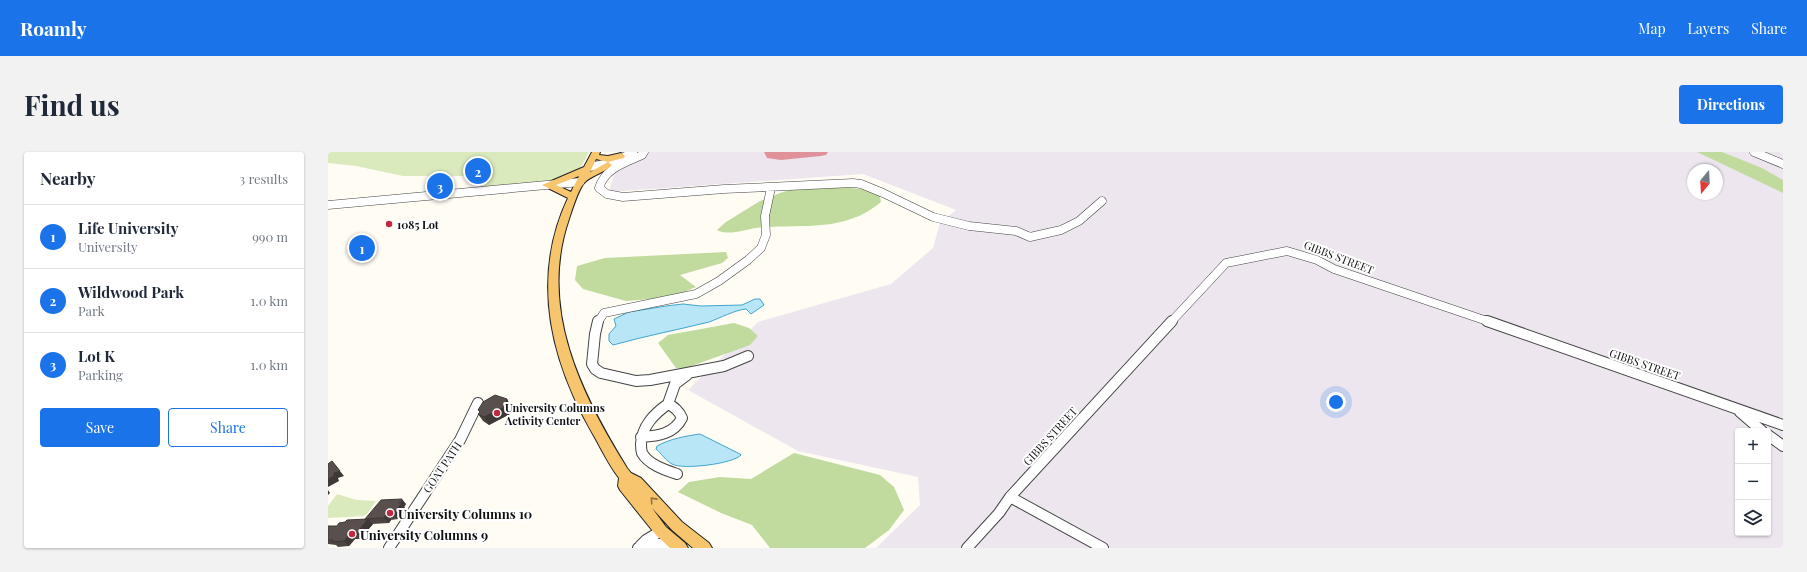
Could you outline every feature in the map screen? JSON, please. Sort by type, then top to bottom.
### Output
[{"type":"main road","points":[[625,154],[608,159],[595,154],[573,197],[563,223],[555,254],[554,291],[558,332],[569,372],[585,409],[603,442],[626,477],[636,482],[677,526],[704,548]]},
{"type":"main road","points":[[580,182],[608,165]]},
{"type":"main road","points":[[546,185],[570,177],[589,167]]},
{"type":"main road","points":[[546,185],[563,191],[573,197]]},
{"type":"main road","points":[[626,477],[625,486],[661,531],[678,546]]},
{"type":"main road","points":[[661,531],[677,526]]},
{"type":"street","points":[[589,167],[608,165],[622,160],[633,152]]},
{"type":"street","points":[[644,152],[642,155],[612,168],[600,184],[599,188],[603,192],[622,198],[724,189],[771,188],[840,183],[861,184],[933,217],[969,226],[1016,231],[1030,237],[1061,230],[1079,221],[1102,201]]},
{"type":"street","points":[[1754,152],[1783,164]]},
{"type":"street","points":[[589,167],[625,154]]},
{"type":"street","points":[[328,205],[580,182]]},
{"type":"street","points":[[748,356],[724,366],[650,380],[636,381],[601,374],[592,364],[597,322],[600,316],[608,311],[629,309],[696,294],[719,282],[761,248],[766,235],[765,216],[771,188]]},
{"type":"street","name":"GIBBS STREET","points":[[966,548],[999,513],[1010,497],[1191,298],[1226,263],[1287,251],[1317,260],[1341,272],[1452,309],[1783,425]]},
{"type":"street","points":[[677,474],[660,468],[646,458],[642,453],[641,437],[643,429],[654,414],[668,404],[675,384],[691,372]]},
{"type":"street","name":"GOAT PATH","points":[[389,548],[460,440],[478,403]]},
{"type":"street","points":[[641,437],[656,436],[674,430],[678,427],[682,418],[673,406],[668,404]]},
{"type":"street","points":[[1736,408],[1759,428]]},
{"type":"street","points":[[1771,437],[1783,446]]},
{"type":"street","points":[[1010,497],[1103,548]]},
{"type":"street","points":[[638,548],[646,540],[661,531]]},
{"type":"street","points":[[638,548],[651,544],[678,546]]},
{"type":"shaded area","points":[[638,152],[1783,152],[1783,548],[876,548],[920,505],[918,477],[798,451],[688,390],[758,322],[891,284],[933,248],[940,223],[956,210],[863,174],[609,192],[616,166]]},
{"type":"green space","points":[[328,152],[589,152],[580,168],[573,174],[562,178],[534,184],[483,188],[490,176],[403,176],[356,166],[328,163]]},
{"type":"green space","points":[[1697,152],[1722,152],[1762,168],[1783,180],[1783,193],[1723,164]]},
{"type":"green space","points":[[841,187],[861,189],[880,196],[881,202],[867,212],[852,219],[836,223],[756,228],[731,233],[717,230],[726,222],[760,201],[780,193],[790,190]]},
{"type":"green space","points":[[726,252],[728,258],[722,263],[680,275],[696,287],[679,294],[651,299],[626,301],[583,289],[575,280],[577,266],[605,258]]},
{"type":"green space","points":[[734,323],[749,328],[758,336],[750,345],[686,368],[676,368],[658,343],[668,335]]},
{"type":"green space","points":[[794,453],[880,475],[894,487],[904,510],[889,530],[865,548],[770,548],[752,525],[721,513],[678,492],[689,482],[720,477],[751,479]]},
{"type":"green space","points":[[337,494],[357,500],[376,501],[367,514],[363,516],[328,518],[328,506]]},
{"type":"water","points":[[755,299],[760,299],[764,305],[751,314],[746,309],[732,312],[709,322],[613,345],[609,341],[609,334],[616,326],[614,319],[629,312],[683,304],[701,306],[742,305]]},
{"type":"water","points":[[700,434],[741,455],[728,461],[707,465],[678,466],[668,461],[656,449],[657,446],[672,440]]},
{"type":"building","points":[[495,395],[507,399],[505,407],[484,417],[478,414],[480,412],[478,410],[483,402]]},
{"type":"building","points":[[332,461],[340,471],[334,473],[334,476],[328,479],[328,464]]},
{"type":"building","points":[[402,499],[399,503],[402,503],[393,514],[386,515],[384,518],[365,519],[381,500]]},
{"type":"building","points":[[368,519],[356,534],[350,534],[344,541],[333,542],[333,540],[328,540],[328,526],[337,526],[339,523],[347,520]]},
{"type":"taxiway","points":[[771,152],[772,155],[781,156],[821,152]]},
{"type":"place","name":"Wildwood Park","points":[[478,171]]},
{"type":"place","name":"Lot K","points":[[440,186]]},
{"type":"place","name":"1085 Lot","points":[[389,224]]},
{"type":"place","name":"Life University","points":[[362,248]]},
{"type":"place","name":"University Columns Activity Center","points":[[497,413]]},
{"type":"place","name":"University Columns 10","points":[[390,513]]},
{"type":"place","name":"University Columns 9","points":[[352,534]]}]
